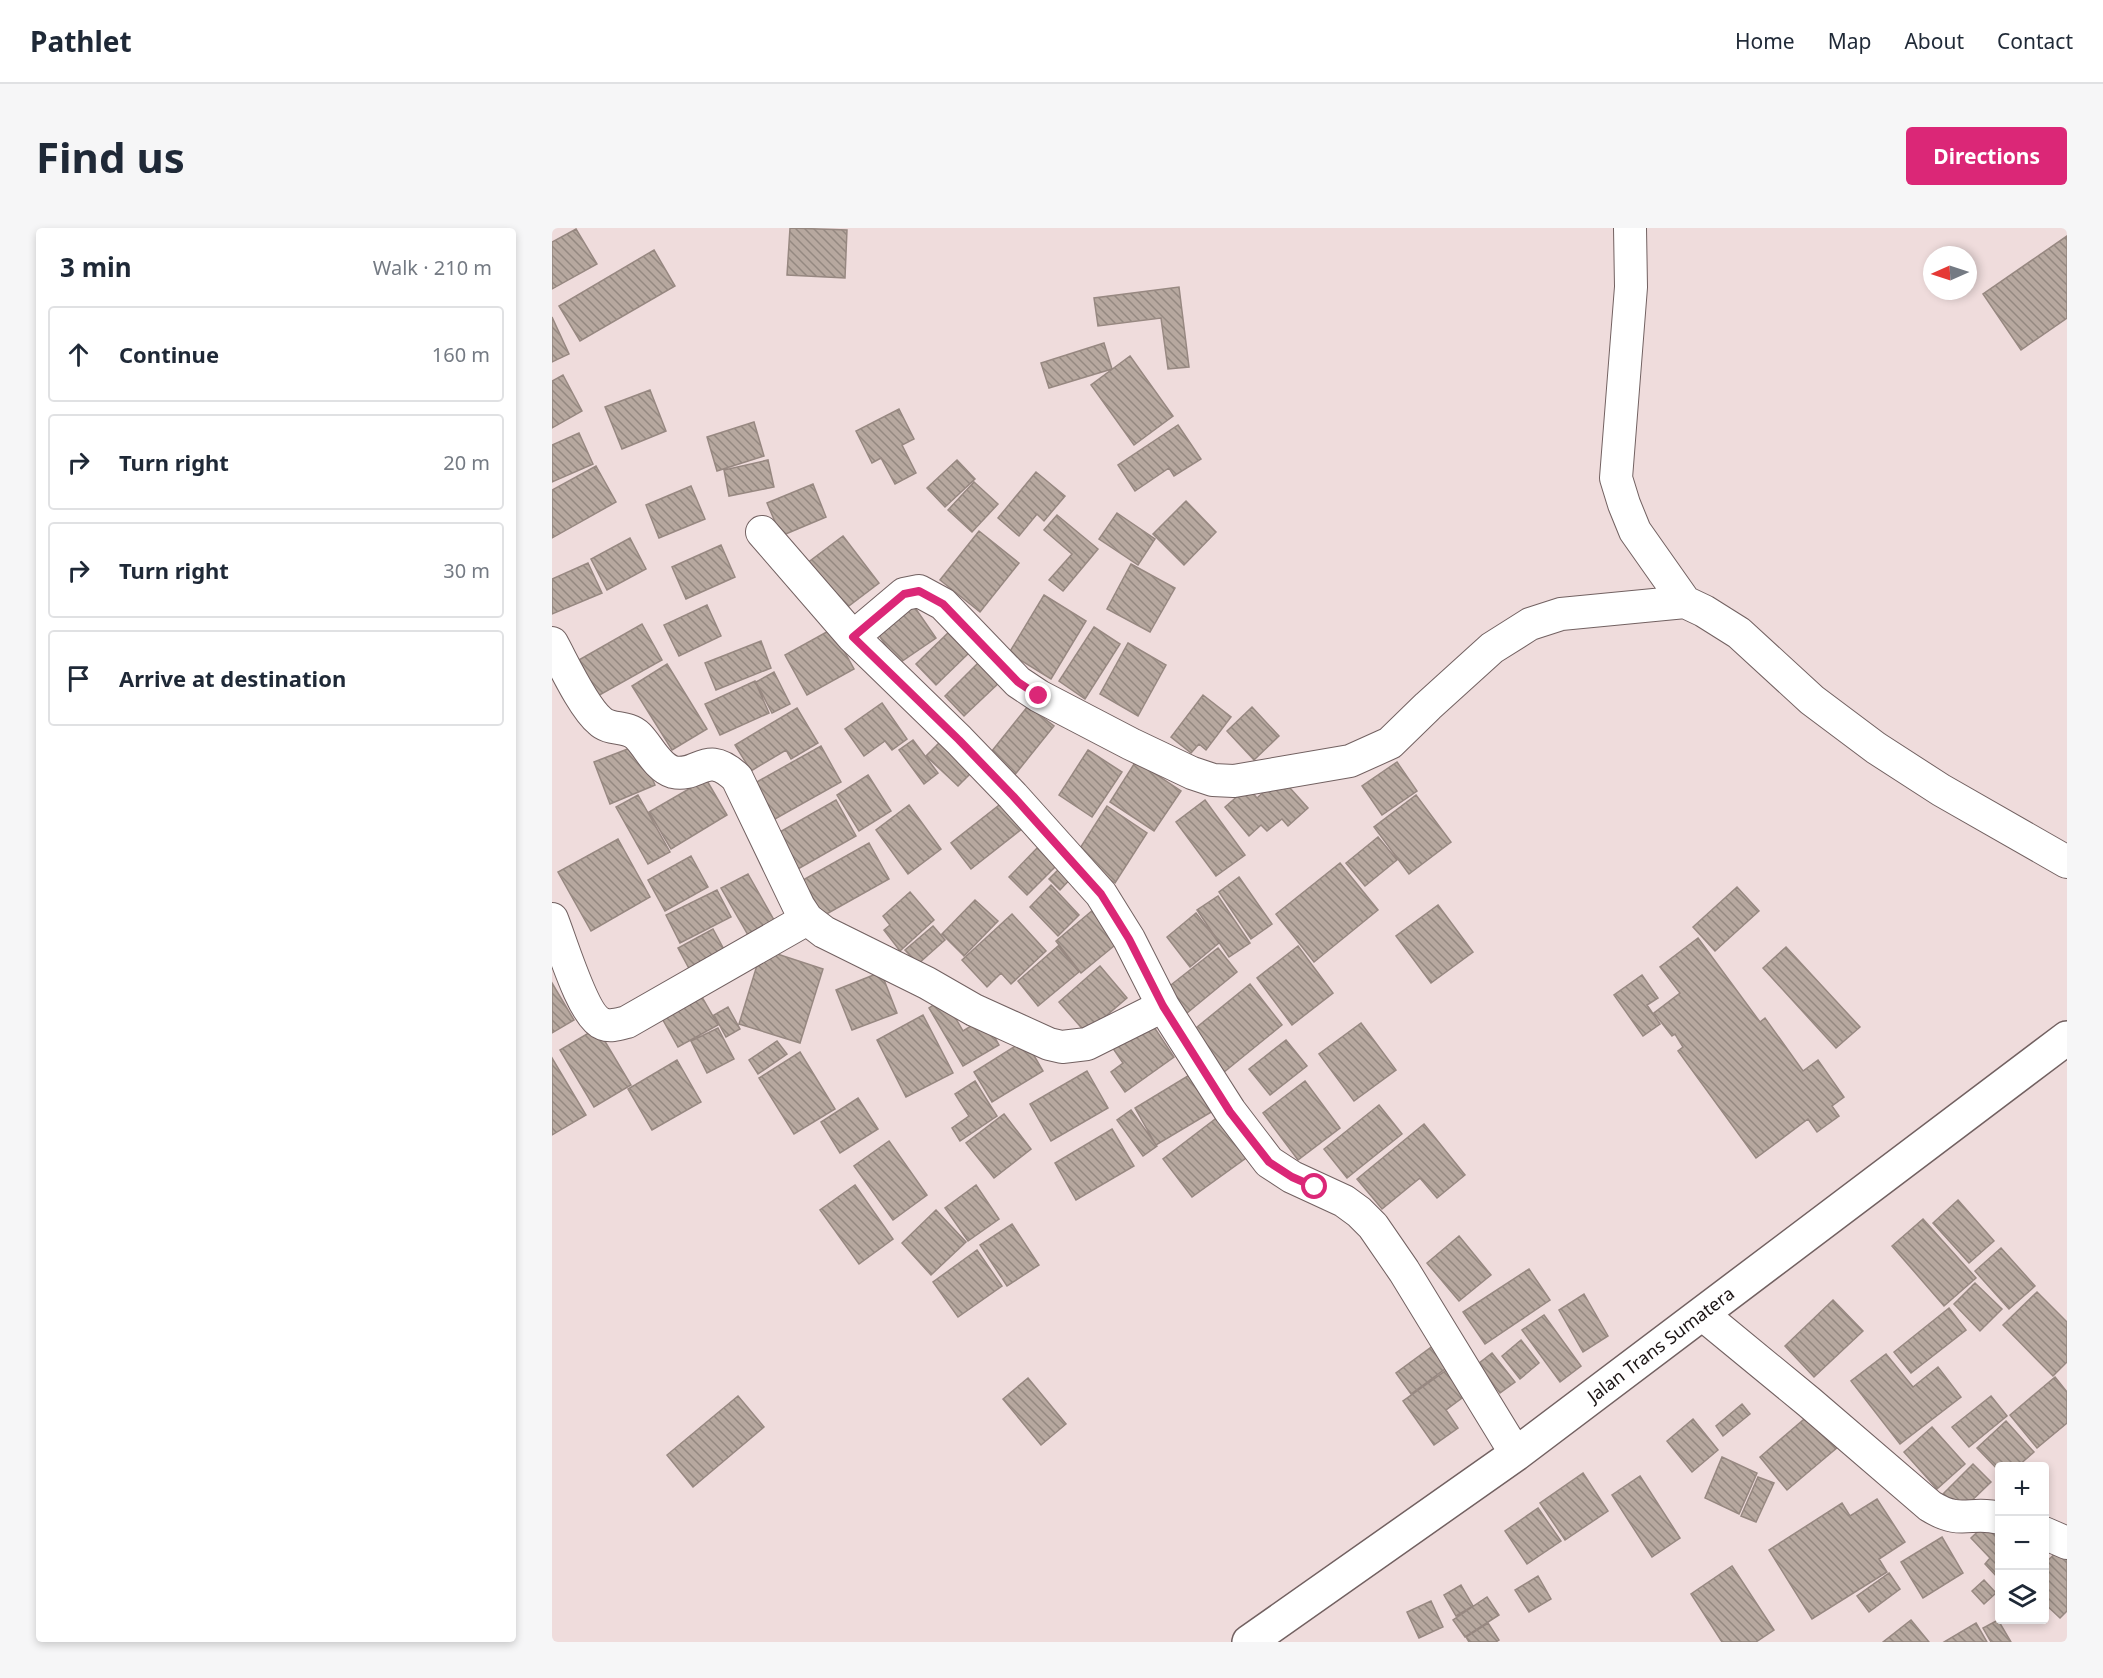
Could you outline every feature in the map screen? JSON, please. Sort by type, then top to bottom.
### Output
[{"type":"highway","name":"Jalan Trans Sumatera","points":[[1249,1642],[1516,1454],[2067,1038]]},
{"type":"street","points":[[1630,228],[1630,308],[1616,478],[1635,531],[1685,602]]},
{"type":"street","points":[[762,532],[853,637],[959,740],[1101,894],[1129,939],[1163,1006],[1230,1112],[1269,1162],[1292,1177],[1344,1201],[1373,1226],[1404,1271],[1516,1454]]},
{"type":"street","points":[[853,637],[904,594],[919,591],[943,604],[1018,682],[1048,702],[1192,773],[1213,780],[1234,781],[1350,761],[1390,743],[1492,648],[1530,624],[1561,614],[1685,602],[1704,610],[1739,633],[1812,700],[1876,748],[1941,790],[2067,862]]},
{"type":"street","points":[[552,643],[578,689],[601,722],[635,733],[660,764],[668,770],[678,772],[705,765],[718,765],[737,778],[807,919],[824,932],[984,1014],[1049,1044],[1068,1047],[1087,1044],[1163,1006]]},
{"type":"street","points":[[552,919],[586,1007],[596,1020],[609,1025],[627,1022],[807,919]]},
{"type":"street","points":[[1702,1314],[1930,1506],[1956,1518],[1995,1517]]},
{"type":"street","points":[[2049,1535],[2067,1542]]},
{"type":"building","points":[[790,228],[847,230],[845,278],[787,275]]},
{"type":"building","points":[[576,229],[597,264],[552,289],[552,242]]},
{"type":"building","points":[[2067,236],[2067,318],[2021,350],[1983,294]]},
{"type":"building","points":[[654,250],[675,286],[580,341],[559,306]]},
{"type":"building","points":[[1179,287],[1189,367],[1168,369],[1161,318],[1098,326],[1094,298]]},
{"type":"building","points":[[552,317],[569,354],[552,362]]},
{"type":"building","points":[[1104,343],[1112,369],[1049,388],[1041,363]]},
{"type":"building","points":[[1130,356],[1173,416],[1134,445],[1091,385]]},
{"type":"building","points":[[563,375],[582,411],[552,428],[552,381]]},
{"type":"building","points":[[650,390],[666,431],[622,449],[605,407]]},
{"type":"building","points":[[899,409],[914,439],[902,445],[916,473],[895,484],[881,458],[872,463],[856,431]]},
{"type":"building","points":[[754,422],[764,456],[717,471],[707,437]]},
{"type":"building","points":[[1178,425],[1201,459],[1174,476],[1169,468],[1135,491],[1118,465]]},
{"type":"building","points":[[579,433],[593,464],[552,482],[552,445]]},
{"type":"building","points":[[768,460],[774,487],[729,496],[724,470]]},
{"type":"building","points":[[957,460],[975,479],[945,507],[927,488]]},
{"type":"building","points":[[596,466],[616,502],[552,538],[552,490]]},
{"type":"building","points":[[1036,472],[1065,496],[1044,521],[1037,514],[1019,536],[998,518]]},
{"type":"building","points":[[974,482],[998,504],[972,532],[948,510]]},
{"type":"building","points":[[813,484],[826,517],[781,536],[767,503]]},
{"type":"building","points":[[691,486],[705,519],[659,538],[646,505]]},
{"type":"building","points":[[1186,501],[1216,532],[1184,565],[1153,534]]},
{"type":"building","points":[[1117,513],[1155,539],[1138,565],[1099,539]]},
{"type":"building","points":[[1057,515],[1098,549],[1063,591],[1049,580],[1072,554],[1044,530]]},
{"type":"building","points":[[979,531],[1019,563],[980,612],[940,580]]},
{"type":"building","points":[[843,536],[879,583],[837,615],[802,567]]},
{"type":"building","points":[[630,538],[646,569],[607,590],[591,559]]},
{"type":"building","points":[[721,545],[735,577],[686,599],[672,567]]},
{"type":"building","points":[[588,563],[602,593],[552,614],[552,579]]},
{"type":"building","points":[[1131,564],[1175,588],[1150,632],[1107,609]]},
{"type":"building","points":[[1044,595],[1086,621],[1051,679],[1009,653]]},
{"type":"building","points":[[909,599],[936,638],[898,664],[872,625]]},
{"type":"building","points":[[707,605],[721,636],[679,656],[664,625]]},
{"type":"building","points":[[642,624],[662,660],[596,697],[577,661]]},
{"type":"building","points":[[1094,627],[1120,644],[1085,699],[1059,681]]},
{"type":"building","points":[[953,628],[974,648],[936,685],[916,664]]},
{"type":"building","points":[[832,629],[854,669],[807,695],[785,655]]},
{"type":"building","points":[[761,641],[771,668],[716,690],[705,663]]},
{"type":"building","points":[[1128,643],[1166,665],[1138,716],[1100,694]]},
{"type":"building","points":[[982,659],[1002,680],[964,716],[945,696]]},
{"type":"building","points":[[667,664],[707,729],[672,750],[632,686]]},
{"type":"building","points":[[774,672],[790,704],[772,713],[756,682]]},
{"type":"building","points":[[755,681],[769,713],[720,735],[705,704]]},
{"type":"building","points":[[1203,695],[1231,717],[1206,750],[1199,744],[1191,753],[1171,737]]},
{"type":"building","points":[[882,703],[907,739],[892,750],[885,741],[864,756],[845,729]]},
{"type":"building","points":[[1028,706],[1054,726],[1013,777],[987,757]]},
{"type":"building","points":[[1252,707],[1279,736],[1254,760],[1227,731]]},
{"type":"building","points":[[797,708],[818,743],[791,759],[786,750],[751,771],[735,745]]},
{"type":"building","points":[[943,739],[975,769],[958,786],[926,756]]},
{"type":"building","points":[[913,740],[938,773],[924,784],[899,750]]},
{"type":"building","points":[[638,745],[655,785],[610,804],[594,762]]},
{"type":"building","points":[[821,746],[841,782],[775,819],[755,783]]},
{"type":"building","points":[[1088,750],[1122,772],[1092,817],[1059,795]]},
{"type":"building","points":[[1136,761],[1181,791],[1154,831],[1110,802]]},
{"type":"building","points":[[1397,762],[1417,791],[1382,815],[1362,786]]},
{"type":"building","points":[[868,775],[891,811],[859,831],[837,795]]},
{"type":"building","points":[[1280,777],[1308,808],[1288,826],[1282,819],[1267,831],[1261,825],[1249,836],[1225,807],[1248,787],[1257,798]]},
{"type":"building","points":[[706,779],[727,815],[671,849],[649,812]]},
{"type":"building","points":[[638,795],[670,852],[648,864],[616,807]]},
{"type":"building","points":[[1416,795],[1451,842],[1409,874],[1374,827]]},
{"type":"building","points":[[836,800],[856,836],[791,873],[771,837]]},
{"type":"building","points":[[1205,800],[1245,855],[1216,876],[1176,822]]},
{"type":"building","points":[[1003,802],[1023,828],[971,869],[951,843]]},
{"type":"building","points":[[909,805],[941,849],[908,874],[876,830]]},
{"type":"building","points":[[1107,806],[1147,833],[1115,883],[1075,856]]},
{"type":"building","points":[[1378,837],[1397,860],[1365,886],[1346,863]]},
{"type":"building","points":[[618,839],[650,897],[591,931],[558,872]]},
{"type":"building","points":[[869,843],[889,879],[823,916],[803,880]]},
{"type":"building","points":[[1040,845],[1059,863],[1027,895],[1009,877]]},
{"type":"building","points":[[691,856],[708,887],[665,911],[648,880]]},
{"type":"building","points":[[1065,863],[1076,873],[1060,890],[1049,879]]},
{"type":"building","points":[[1340,863],[1378,910],[1314,962],[1276,914]]},
{"type":"building","points":[[748,874],[774,920],[748,935],[721,888]]},
{"type":"building","points":[[1239,877],[1272,924],[1251,939],[1219,892]]},
{"type":"building","points":[[1051,885],[1079,915],[1058,936],[1030,907]]},
{"type":"building","points":[[1737,887],[1759,911],[1715,951],[1693,927]]},
{"type":"building","points":[[717,890],[731,917],[680,943],[666,915]]},
{"type":"building","points":[[910,892],[934,920],[900,951],[884,930],[890,925],[883,916]]},
{"type":"building","points":[[1218,896],[1250,943],[1229,957],[1197,910]]},
{"type":"building","points":[[975,900],[998,921],[964,956],[942,934]]},
{"type":"building","points":[[1100,904],[1125,937],[1081,973],[1056,941]]},
{"type":"building","points":[[1438,905],[1473,952],[1431,983],[1396,936]]},
{"type":"building","points":[[1196,913],[1219,943],[1190,967],[1167,937]]},
{"type":"building","points":[[1012,914],[1046,951],[1011,984],[1001,973],[987,987],[962,960]]},
{"type":"building","points":[[933,926],[945,940],[918,964],[905,950]]},
{"type":"building","points":[[713,929],[727,955],[692,974],[678,948]]},
{"type":"building","points":[[1698,938],[1760,1022],[1765,1018],[1803,1071],[1818,1060],[1844,1097],[1832,1106],[1839,1116],[1817,1132],[1808,1119],[1756,1158],[1678,1051],[1683,1047],[1675,1034],[1672,1036],[1654,1013],[1680,993],[1660,967]]},
{"type":"building","points":[[1058,946],[1079,972],[1038,1006],[1018,981]]},
{"type":"building","points":[[1298,946],[1333,993],[1292,1025],[1257,978]]},
{"type":"building","points":[[1786,947],[1860,1027],[1836,1048],[1763,968]]},
{"type":"building","points":[[1218,948],[1237,972],[1187,1013],[1167,988]]},
{"type":"building","points":[[762,949],[823,969],[800,1043],[739,1024]]},
{"type":"building","points":[[1100,966],[1127,998],[1086,1033],[1059,1002]]},
{"type":"building","points":[[881,972],[897,1013],[852,1030],[836,990]]},
{"type":"building","points":[[1642,975],[1658,998],[1647,1005],[1660,1024],[1643,1036],[1614,995]]},
{"type":"building","points":[[552,983],[574,1020],[552,1033]]},
{"type":"building","points":[[1250,984],[1282,1025],[1218,1077],[1186,1036]]},
{"type":"building","points":[[698,990],[718,1025],[678,1047],[659,1013]]},
{"type":"building","points":[[944,998],[963,1031],[984,1018],[999,1045],[963,1066],[929,1008]]},
{"type":"building","points":[[728,1007],[740,1029],[726,1037],[714,1015]]},
{"type":"building","points":[[923,1015],[953,1073],[906,1097],[877,1040]]},
{"type":"building","points":[[1150,1021],[1174,1057],[1125,1092],[1111,1072],[1123,1063],[1112,1047]]},
{"type":"building","points":[[1361,1023],[1396,1070],[1354,1101],[1319,1054]]},
{"type":"building","points":[[597,1028],[631,1085],[594,1107],[560,1050]]},
{"type":"building","points":[[718,1028],[734,1059],[707,1073],[691,1041]]},
{"type":"building","points":[[1025,1040],[1043,1071],[992,1102],[974,1072]]},
{"type":"building","points":[[1286,1040],[1307,1066],[1270,1095],[1249,1069]]},
{"type":"building","points":[[777,1041],[787,1054],[758,1074],[749,1060]]},
{"type":"building","points":[[800,1052],[835,1109],[794,1134],[759,1078]]},
{"type":"building","points":[[552,1058],[586,1115],[552,1135]]},
{"type":"building","points":[[677,1060],[701,1102],[652,1130],[628,1089]]},
{"type":"building","points":[[1087,1071],[1108,1108],[1051,1141],[1030,1104]]},
{"type":"building","points":[[1191,1074],[1213,1111],[1156,1145],[1135,1108]]},
{"type":"building","points":[[975,1081],[997,1116],[960,1141],[952,1128],[969,1116],[955,1094]]},
{"type":"building","points":[[1305,1081],[1340,1128],[1298,1160],[1263,1113]]},
{"type":"building","points":[[858,1098],[878,1129],[840,1153],[821,1122]]},
{"type":"building","points":[[1379,1105],[1402,1134],[1347,1178],[1324,1149]]},
{"type":"building","points":[[1131,1110],[1157,1146],[1143,1156],[1117,1120]]},
{"type":"building","points":[[1223,1113],[1253,1153],[1192,1197],[1163,1159]]},
{"type":"building","points":[[1004,1114],[1031,1149],[994,1178],[966,1143]]},
{"type":"building","points":[[1424,1124],[1465,1175],[1437,1198],[1420,1178],[1382,1209],[1357,1179]]},
{"type":"building","points":[[1112,1129],[1134,1166],[1076,1200],[1055,1163]]},
{"type":"building","points":[[889,1141],[927,1195],[893,1220],[854,1166]]},
{"type":"building","points":[[855,1185],[893,1239],[859,1264],[820,1210]]},
{"type":"building","points":[[976,1185],[999,1219],[968,1241],[945,1208]]},
{"type":"building","points":[[1958,1200],[1994,1241],[1969,1263],[1933,1223]]},
{"type":"building","points":[[936,1210],[966,1242],[931,1275],[902,1243]]},
{"type":"building","points":[[1923,1219],[1976,1278],[1944,1306],[1892,1246]]},
{"type":"building","points":[[1012,1224],[1039,1265],[1007,1286],[980,1245]]},
{"type":"building","points":[[1459,1236],[1491,1275],[1459,1301],[1427,1263]]},
{"type":"building","points":[[2001,1248],[2035,1286],[2009,1309],[1975,1271]]},
{"type":"building","points":[[977,1250],[1002,1286],[958,1317],[933,1282]]},
{"type":"building","points":[[1529,1269],[1550,1300],[1485,1344],[1463,1312]]},
{"type":"building","points":[[1975,1283],[2002,1309],[1980,1331],[1954,1304]]},
{"type":"building","points":[[2037,1292],[2067,1322],[2067,1362],[2053,1376],[2003,1325]]},
{"type":"building","points":[[1584,1294],[1608,1336],[1583,1352],[1559,1310]]},
{"type":"building","points":[[1833,1300],[1863,1331],[1814,1377],[1785,1346]]},
{"type":"building","points":[[1949,1308],[1966,1330],[1911,1373],[1894,1352]]},
{"type":"building","points":[[1544,1315],[1581,1366],[1560,1382],[1522,1330]]},
{"type":"building","points":[[1521,1340],[1539,1363],[1520,1379],[1502,1356]]},
{"type":"building","points":[[1434,1345],[1449,1366],[1411,1394],[1396,1373]]},
{"type":"building","points":[[1492,1353],[1515,1382],[1500,1393],[1478,1364]]},
{"type":"building","points":[[1886,1354],[1913,1387],[1938,1367],[1961,1397],[1900,1444],[1851,1381]]},
{"type":"building","points":[[1448,1369],[1466,1395],[1446,1410],[1458,1428],[1434,1445],[1403,1401]]},
{"type":"building","points":[[2055,1377],[2067,1392],[2067,1423],[2037,1448],[2010,1415]]},
{"type":"building","points":[[1028,1378],[1066,1424],[1041,1445],[1003,1399]]},
{"type":"building","points":[[738,1396],[764,1427],[693,1487],[667,1455]]},
{"type":"building","points":[[1991,1396],[2007,1416],[1969,1447],[1952,1427]]},
{"type":"building","points":[[1742,1404],[1750,1414],[1723,1436],[1716,1426]]},
{"type":"building","points":[[1810,1414],[1838,1447],[1787,1490],[1760,1457]]},
{"type":"building","points":[[1693,1419],[1718,1450],[1692,1472],[1667,1441]]},
{"type":"building","points":[[2006,1421],[2034,1452],[2023,1462],[1995,1462],[1995,1467],[1977,1448]]},
{"type":"building","points":[[1932,1427],[1965,1464],[1937,1489],[1904,1452]]},
{"type":"building","points":[[1722,1457],[1757,1473],[1739,1514],[1705,1498]]},
{"type":"building","points":[[1973,1464],[1991,1482],[1960,1512],[1943,1494]]},
{"type":"building","points":[[1583,1473],[1608,1511],[1565,1540],[1540,1503]]},
{"type":"building","points":[[1640,1476],[1680,1538],[1652,1557],[1612,1495]]},
{"type":"building","points":[[1758,1477],[1774,1483],[1756,1522],[1741,1516]]},
{"type":"building","points":[[1877,1499],[1905,1542],[1879,1559],[1887,1572],[1812,1619],[1769,1550],[1842,1503],[1850,1516]]},
{"type":"building","points":[[1538,1508],[1561,1541],[1527,1564],[1505,1531]]},
{"type":"building","points":[[1992,1518],[1995,1521],[1995,1575],[1985,1564],[1990,1558],[1971,1538]]},
{"type":"building","points":[[1942,1537],[1963,1573],[1923,1598],[1901,1562]]},
{"type":"building","points":[[2061,1548],[2067,1553],[2067,1611],[2060,1618],[2049,1608],[2049,1559]]},
{"type":"building","points":[[1732,1566],[1774,1630],[1756,1642],[1722,1642],[1691,1594]]},
{"type":"building","points":[[1889,1573],[1900,1589],[1869,1612],[1857,1596]]},
{"type":"building","points":[[1538,1576],[1551,1599],[1529,1612],[1515,1590]]},
{"type":"building","points":[[1984,1580],[1995,1594],[1984,1604],[1972,1591]]},
{"type":"building","points":[[1461,1585],[1473,1606],[1456,1616],[1444,1595]]},
{"type":"building","points":[[1487,1597],[1499,1615],[1465,1637],[1453,1620]]},
{"type":"building","points":[[1431,1601],[1443,1627],[1419,1638],[1407,1612]]},
{"type":"building","points":[[1911,1620],[1929,1642],[1883,1642]]},
{"type":"building","points":[[1995,1622],[1995,1624],[2000,1624],[2011,1642],[1991,1642],[1983,1628]]},
{"type":"building","points":[[1488,1623],[1499,1640],[1469,1642],[1466,1637]]},
{"type":"building","points":[[1976,1623],[1987,1642],[1944,1642]]},
{"type":"route","points":[[1039,696],[1018,682],[943,604],[919,591],[904,594],[853,637],[959,740],[1101,894],[1118,918],[1163,1006],[1230,1112],[1269,1162],[1279,1170],[1315,1187]]}]
